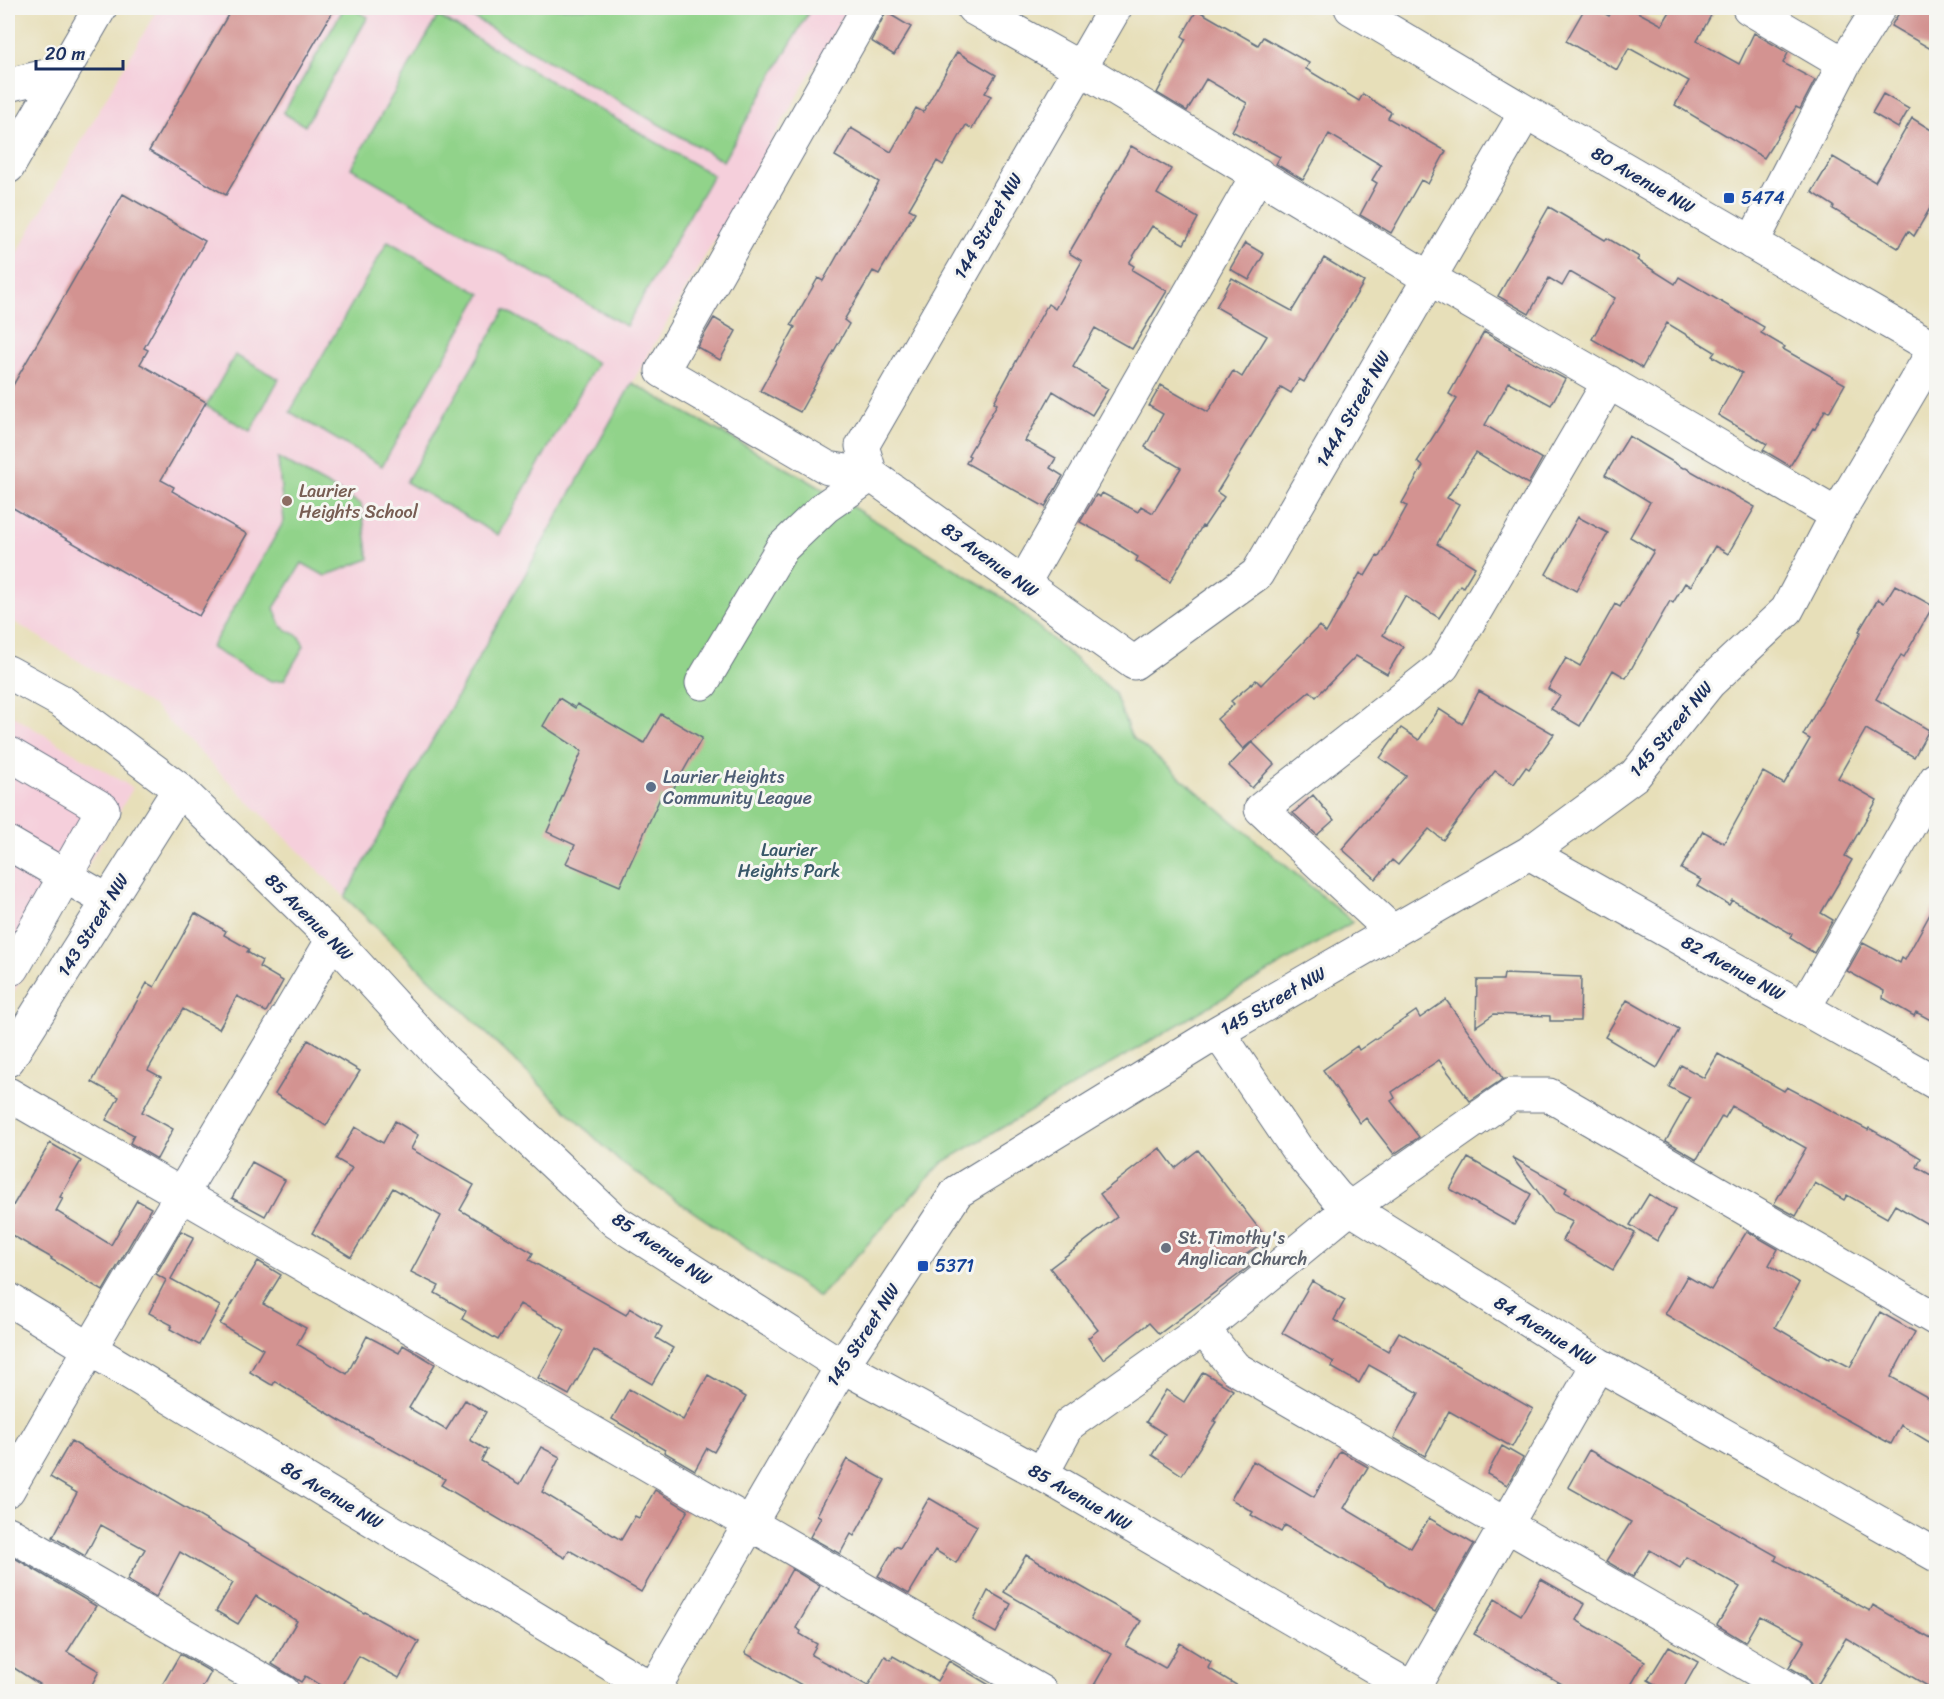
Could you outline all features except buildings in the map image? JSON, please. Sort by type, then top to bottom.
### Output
[{"type":"street","points":[[8,167],[100,8]]},
{"type":"street","points":[[866,460],[828,468],[662,370],[868,8]]},
{"type":"street","points":[[973,8],[1080,68],[1429,278],[1837,515]]},
{"type":"street","name":"144 Street NW","points":[[866,460],[1115,8]]},
{"type":"street","name":"80 Avenue NW","points":[[1351,8],[1526,112],[1936,348]]},
{"type":"street","points":[[1749,8],[1844,64]]},
{"type":"street","points":[[1752,243],[1844,64],[1879,8]]},
{"type":"street","points":[[8,85],[63,72]]},
{"type":"street","name":"144A Street NW","points":[[1134,663],[1257,574],[1526,112]]},
{"type":"street","points":[[1023,584],[1258,174]]},
{"type":"street","name":"145 Street NW","points":[[654,1691],[842,1366],[957,1192],[1218,1032],[1529,853],[1635,775],[1709,683],[1787,610],[1837,515],[1936,348]]},
{"type":"street","points":[[1392,932],[1261,809],[1443,666],[1610,382]]},
{"type":"street","points":[[702,684],[782,548],[825,507],[866,460]]},
{"type":"street","name":"83 Avenue NW","points":[[866,460],[1023,584],[1134,663]]},
{"type":"street","name":"85 Avenue NW","points":[[8,672],[61,701],[179,789],[333,939],[443,1059],[616,1222],[842,1366],[1042,1474],[1414,1690]]},
{"type":"street","points":[[8,753],[103,809],[13,968]]},
{"type":"street","points":[[1803,1008],[1936,779]]},
{"type":"street","name":"143 Street NW","points":[[8,1060],[179,789]]},
{"type":"street","points":[[8,843],[108,901]]},
{"type":"street","name":"82 Avenue NW","points":[[1529,853],[1936,1083]]},
{"type":"street","points":[[8,1490],[333,939]]},
{"type":"street","name":"84 Avenue NW","points":[[1218,1032],[1297,1149],[1336,1196],[1350,1208],[1598,1364],[1936,1555]]},
{"type":"street","points":[[8,1094],[1041,1692]]},
{"type":"street","points":[[1042,1474],[1069,1424],[1203,1329],[1350,1208],[1511,1095],[1549,1095],[1936,1319]]},
{"type":"street","name":"86 Avenue NW","points":[[8,1299],[654,1691]]},
{"type":"street","points":[[1203,1329],[1235,1368],[1795,1692]]},
{"type":"street","points":[[1414,1690],[1598,1364]]},
{"type":"street","points":[[8,1533],[283,1692]]},
{"type":"shaded area","name":"Laurier Heights School","points":[[158,8],[848,8],[632,383],[345,897],[154,707],[8,618],[8,269]]},
{"type":"shaded area","points":[[8,713],[133,788],[8,1002]]},
{"type":"green space","points":[[344,8],[351,8],[368,17],[305,126],[283,113]]},
{"type":"green space","points":[[456,8],[807,8],[810,10],[723,161]]},
{"type":"green space","points":[[438,16],[713,175],[626,326],[351,168]]},
{"type":"green space","points":[[388,241],[481,294],[382,466],[290,412]]},
{"type":"green space","points":[[505,310],[597,363],[498,535],[406,482]]},
{"type":"green space","points":[[235,355],[279,379],[250,431],[206,406]]},
{"type":"green space","name":"Laurier Heights Park","points":[[632,383],[804,478],[1004,598],[1114,692],[1131,736],[1353,922],[942,1163],[819,1297],[620,1162],[345,897]]},
{"type":"green space","points":[[278,458],[361,504],[369,559],[325,576],[302,563],[274,608],[282,627],[300,637],[304,646],[284,680],[271,681],[211,648],[284,521]]},
{"type":"place","name":"5474","points":[[1729,198]]},
{"type":"place","name":"Laurier Heights School","points":[[287,501]]},
{"type":"place","name":"Laurier Heights Community League","points":[[651,787]]},
{"type":"place","name":"St. Timothy's Anglican Church","points":[[1166,1248]]},
{"type":"place","name":"5371","points":[[923,1266]]}]
